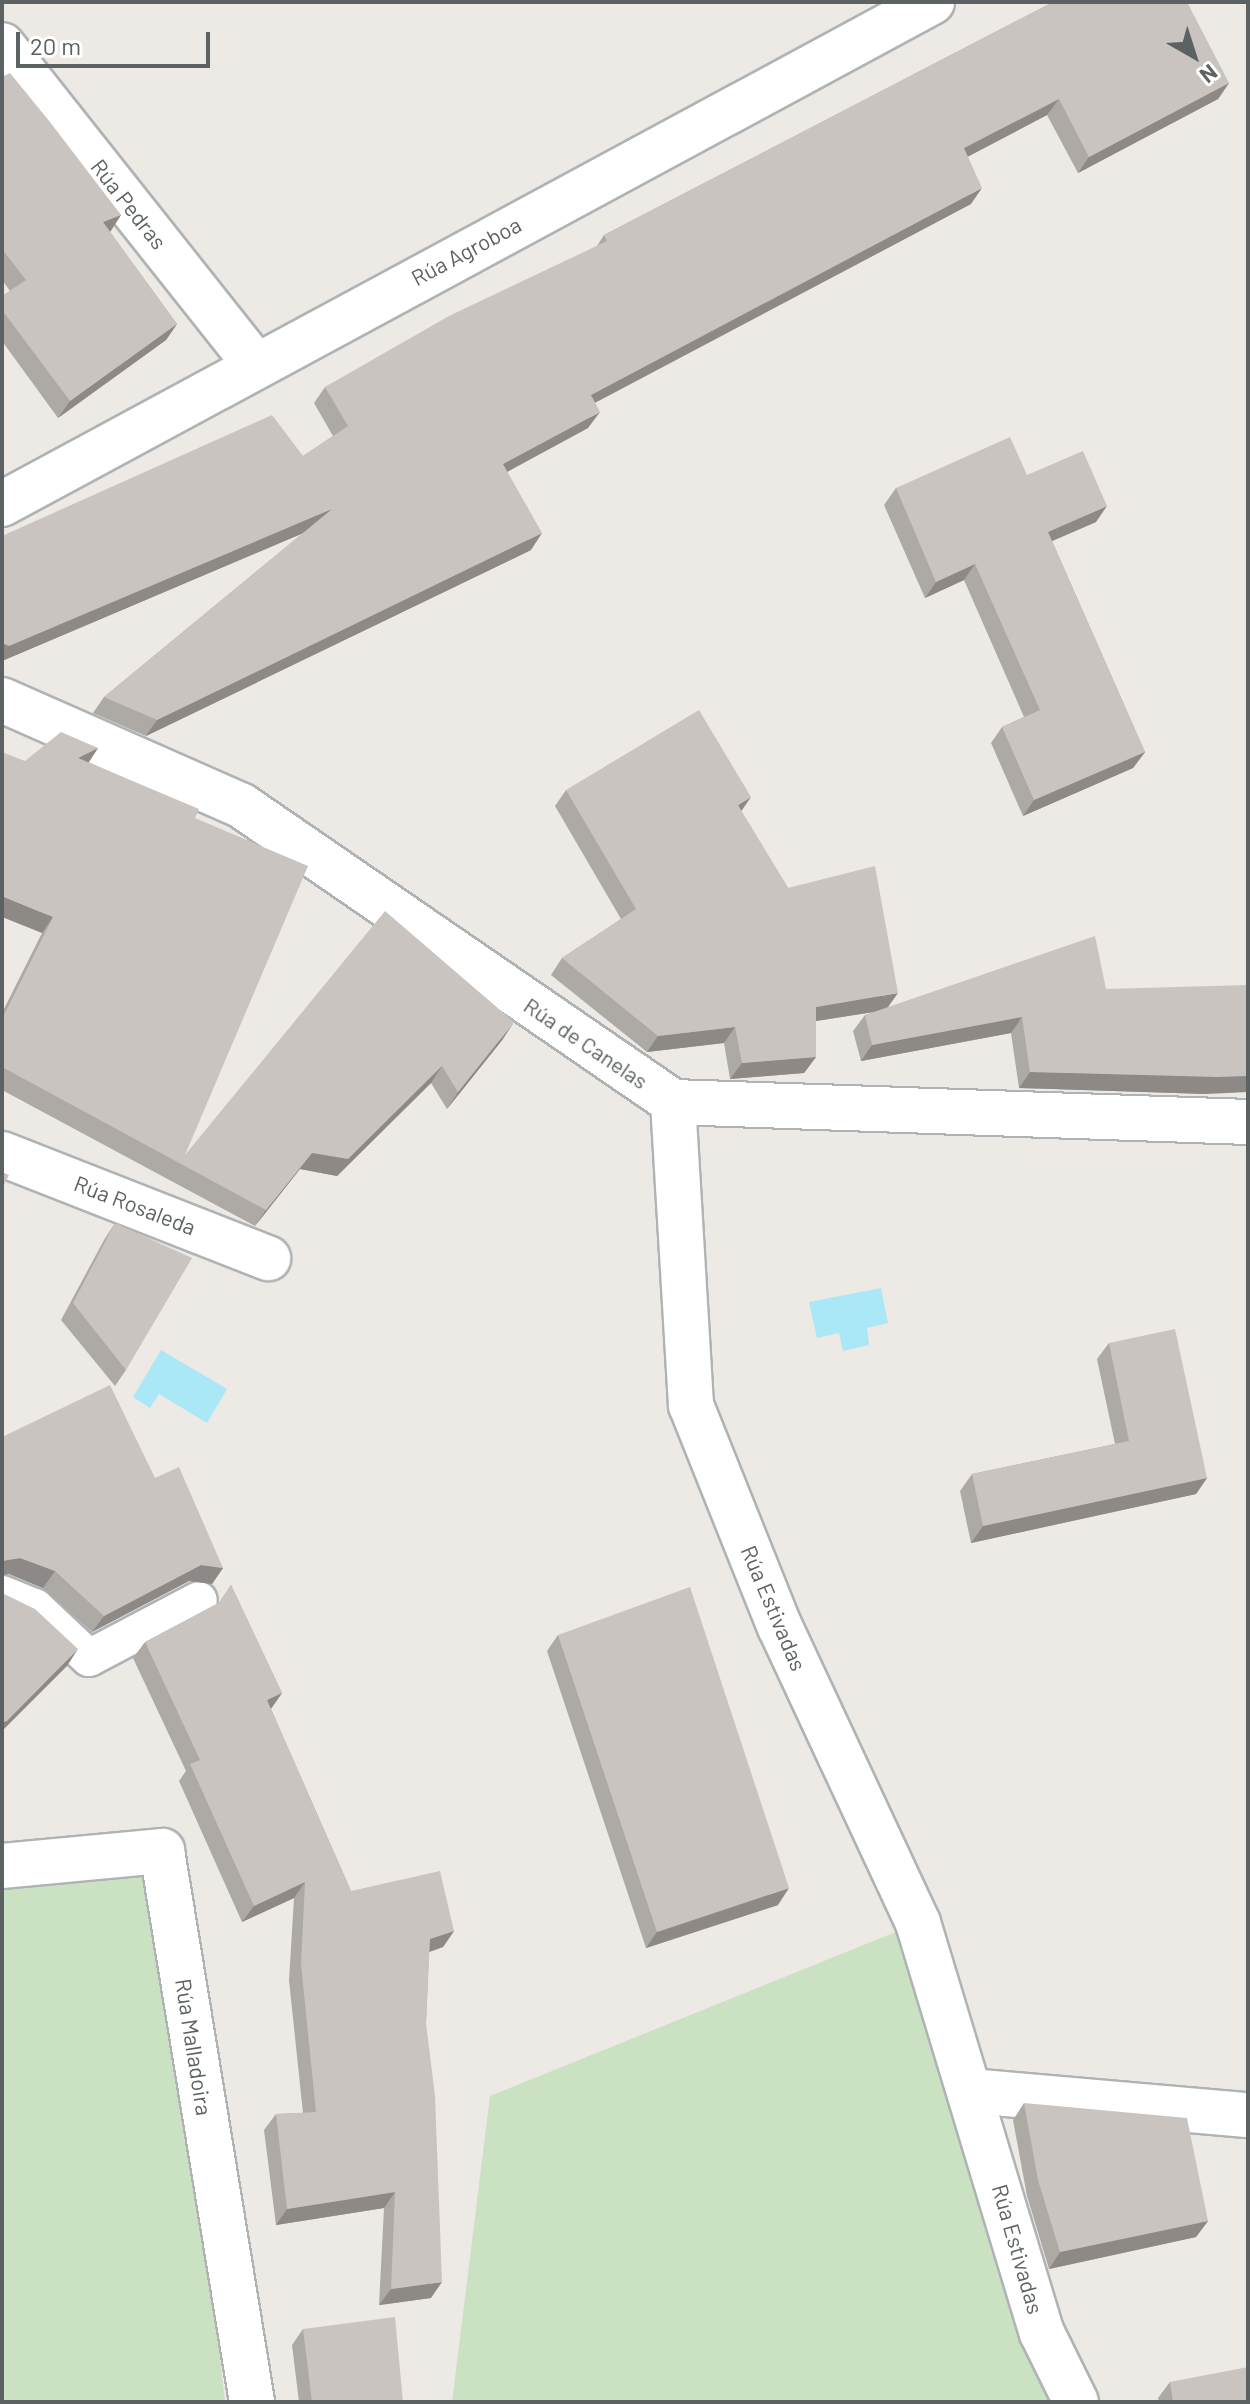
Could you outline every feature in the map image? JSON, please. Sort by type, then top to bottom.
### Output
[{"type":"street","name":"Rúa Agroboa","points":[[2,504],[255,364],[932,2]]},
{"type":"street","name":"Rúa Pedras","points":[[2,45],[255,364]]},
{"type":"street","name":"Rúa de Canelas","points":[[2,700],[242,806],[673,1102],[1248,1122]]},
{"type":"street","name":"Rúa Estivadas","points":[[673,1102],[691,1405],[780,1627],[918,1923],[1042,2333],[1076,2402]]},
{"type":"street","name":"Rúa Rosaleda","points":[[2,1154],[268,1258]]},
{"type":"street","name":"Rúa Malladoira","points":[[2,1866],[162,1851],[252,2402]]},
{"type":"street","points":[[971,2091],[1248,2115]]},
{"type":"lane","points":[[2,1594],[35,1607],[89,1658],[199,1600]]},
{"type":"green space","points":[[162,1851],[225,2402],[2,2402],[2,1866]]},
{"type":"green space","points":[[918,1923],[1078,2402],[452,2402],[490,2096]]},
{"type":"water","points":[[881,1288],[888,1323],[867,1328],[869,1345],[843,1351],[839,1333],[817,1338],[809,1302]]},
{"type":"water","points":[[161,1350],[227,1389],[207,1423],[159,1394],[150,1408],[133,1397]]},
{"type":"building","points":[[1053,2],[1187,2],[1229,83],[1089,157],[1059,99],[964,148],[982,188],[591,395],[600,412],[503,464],[542,533],[157,720],[104,697],[332,509],[9,646],[2,643],[2,536],[272,415],[303,456],[348,426],[325,387],[449,316],[607,241],[604,235]]},
{"type":"building","points":[[10,73],[121,215],[103,222],[177,324],[70,401],[2,310],[2,296],[26,280],[2,249],[2,74]]},
{"type":"building","points":[[1010,437],[1027,475],[1083,451],[1107,506],[1048,532],[1145,752],[1034,800],[1002,727],[1040,710],[975,564],[936,582],[896,488]]},
{"type":"building","points":[[699,710],[751,797],[738,805],[788,888],[875,866],[898,993],[816,1007],[816,1057],[742,1063],[735,1027],[658,1036],[562,958],[636,909],[566,790]]},
{"type":"building","points":[[61,732],[98,748],[78,758],[199,809],[195,818],[308,866],[185,1155],[385,911],[514,1022],[458,1092],[442,1066],[348,1159],[312,1153],[266,1210],[2,1067],[2,1019],[53,917],[2,896],[2,752],[25,761]]},
{"type":"building","points":[[1095,936],[1106,989],[1248,985],[1248,1076],[1030,1072],[1022,1017],[872,1045],[865,1015]]},
{"type":"building","points":[[2,1172],[9,1175],[2,1189]]},
{"type":"building","points":[[115,1223],[192,1258],[126,1370],[73,1303]]},
{"type":"building","points":[[1175,1329],[1207,1478],[983,1526],[972,1474],[1129,1441],[1109,1343]]},
{"type":"building","points":[[110,1385],[155,1478],[179,1467],[223,1568],[201,1565],[104,1616],[55,1571],[20,1558],[2,1561],[2,1437]]},
{"type":"building","points":[[231,1585],[282,1693],[267,1700],[351,1891],[440,1871],[454,1931],[430,1939],[426,2023],[435,2096],[442,2282],[391,2289],[395,2192],[287,2209],[276,2114],[316,2112],[301,1964],[305,1882],[254,1906],[190,1764],[200,1760],[145,1642],[220,1602]]},
{"type":"building","points":[[690,1587],[789,1888],[657,1932],[558,1635]]},
{"type":"building","points":[[2,1593],[35,1609],[78,1649],[2,1723]]},
{"type":"building","points":[[1024,2103],[1187,2118],[1208,2221],[1060,2252],[1038,2180]]},
{"type":"building","points":[[395,2317],[403,2402],[312,2402],[303,2329]]},
{"type":"building","points":[[1248,2367],[1248,2402],[1173,2402],[1170,2382]]}]
